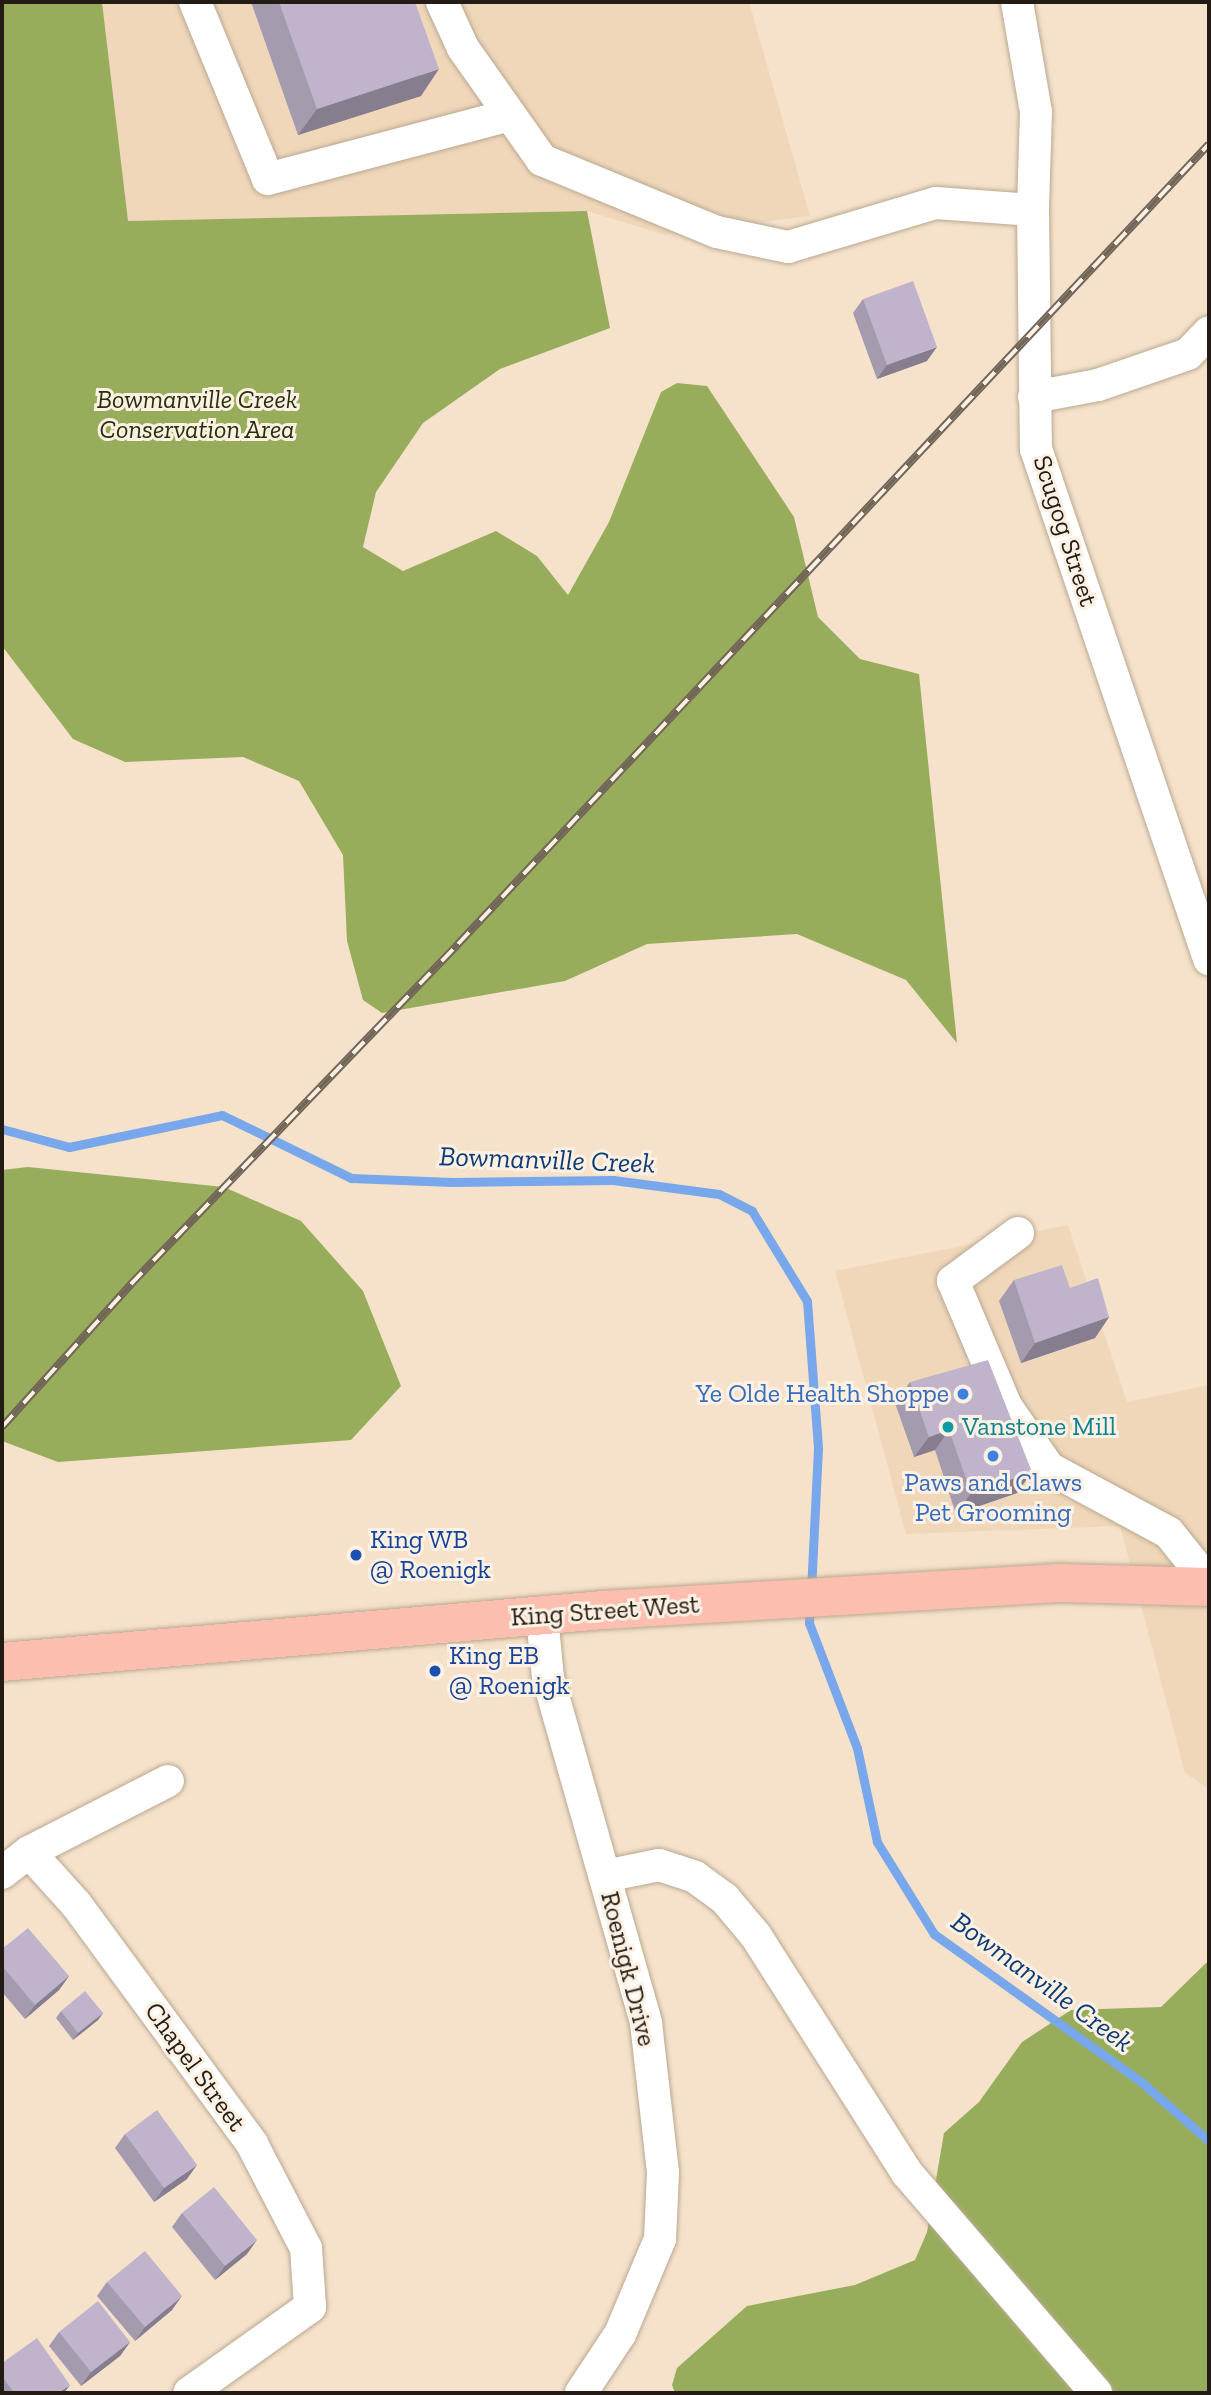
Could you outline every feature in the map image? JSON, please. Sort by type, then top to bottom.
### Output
[{"type":"main road","name":"King Street West","points":[[2,1662],[604,1609],[1063,1583],[1209,1585]]},
{"type":"street","points":[[195,2],[268,178],[510,114]]},
{"type":"street","points":[[442,2],[463,47],[542,160],[718,232],[788,247],[936,203],[1033,210]]},
{"type":"street","name":"Scugog Street","points":[[1017,2],[1036,112],[1033,210],[1036,449],[1209,959]]},
{"type":"street","points":[[1034,397],[1087,388],[1202,353]]},
{"type":"street","points":[[1018,1233],[953,1281],[1006,1406],[1049,1468],[1169,1533],[1209,1585]]},
{"type":"street","name":"Roenigk Drive","points":[[542,1616],[548,1678],[646,2024],[663,2173],[660,2239],[620,2334],[581,2393]]},
{"type":"street","points":[[2,1873],[29,1853],[168,1781]]},
{"type":"street","name":"Chapel Street","points":[[29,1853],[76,1904],[251,2144],[306,2248],[310,2307],[189,2393]]},
{"type":"street","points":[[605,1876],[659,1865],[695,1877],[725,1899],[756,1936],[907,2173],[1096,2393]]},
{"type":"shaded area","points":[[102,2],[749,2],[810,216],[665,235],[587,211],[128,221]]},
{"type":"shaded area","points":[[1068,1225],[1127,1402],[1209,1385],[1209,1789],[1185,1773],[1120,1526],[906,1534],[835,1271]]},
{"type":"green space","name":"Bowmanville Creek Conservation Area","points":[[2,2],[102,2],[128,221],[587,211],[610,328],[500,369],[423,423],[376,492],[363,547],[403,571],[496,531],[537,556],[568,595],[609,522],[661,392],[677,383],[707,386],[794,517],[818,617],[860,659],[919,674],[957,1043],[906,980],[797,934],[647,944],[565,981],[382,1013],[363,1000],[347,941],[343,855],[299,781],[243,757],[125,762],[73,739],[2,646]]},
{"type":"green space","points":[[28,1167],[224,1187],[301,1221],[363,1291],[401,1386],[351,1440],[58,1462],[2,1441],[2,1170]]},
{"type":"green space","points":[[1209,1963],[1209,2393],[675,2393],[672,2385],[677,2368],[747,2306],[855,2285],[915,2260],[927,2232],[944,2133],[979,2102],[1022,2042],[1071,2010],[1161,2007]]},
{"type":"building","points":[[279,2],[415,2],[439,69],[317,109]]},
{"type":"building","points":[[913,281],[937,347],[887,365],[863,299]]},
{"type":"building","points":[[1062,1265],[1070,1288],[1098,1278],[1109,1317],[1035,1343],[1014,1280]]},
{"type":"building","points":[[988,1360],[1032,1472],[971,1493],[949,1430],[929,1437],[910,1382]]},
{"type":"building","points":[[28,1928],[69,1976],[35,2005],[2,1966],[2,1949]]},
{"type":"building","points":[[85,1991],[103,2013],[78,2033],[61,2011]]},
{"type":"building","points":[[157,2110],[197,2165],[164,2188],[125,2134]]},
{"type":"building","points":[[214,2187],[257,2240],[225,2266],[182,2213]]},
{"type":"building","points":[[145,2251],[182,2296],[145,2327],[107,2282]]},
{"type":"building","points":[[98,2301],[130,2342],[91,2372],[59,2332]]},
{"type":"building","points":[[37,2338],[70,2385],[58,2393],[14,2393],[2,2376],[2,2363]]},
{"type":"waterway","name":"Bowmanville Creek","points":[[2,1129],[69,1147],[222,1115],[351,1178],[452,1182],[613,1180],[719,1194],[752,1211],[807,1301],[818,1448],[811,1590]]},
{"type":"waterway","name":"Bowmanville Creek","points":[[810,1607],[809,1623],[857,1748],[877,1842],[934,1934],[1139,2080],[1209,2141]]},
{"type":"railway","points":[[2,1427],[131,1284],[458,944],[1209,144]]},
{"type":"place","name":"Ye Olde Health Shoppe","points":[[963,1394]]},
{"type":"place","name":"Vanstone Mill","points":[[948,1427]]},
{"type":"place","name":"Paws and Claws Pet Grooming","points":[[993,1456]]},
{"type":"place","name":"King WB @ Roenigk","points":[[356,1555]]},
{"type":"place","name":"King EB @ Roenigk","points":[[435,1671]]}]
